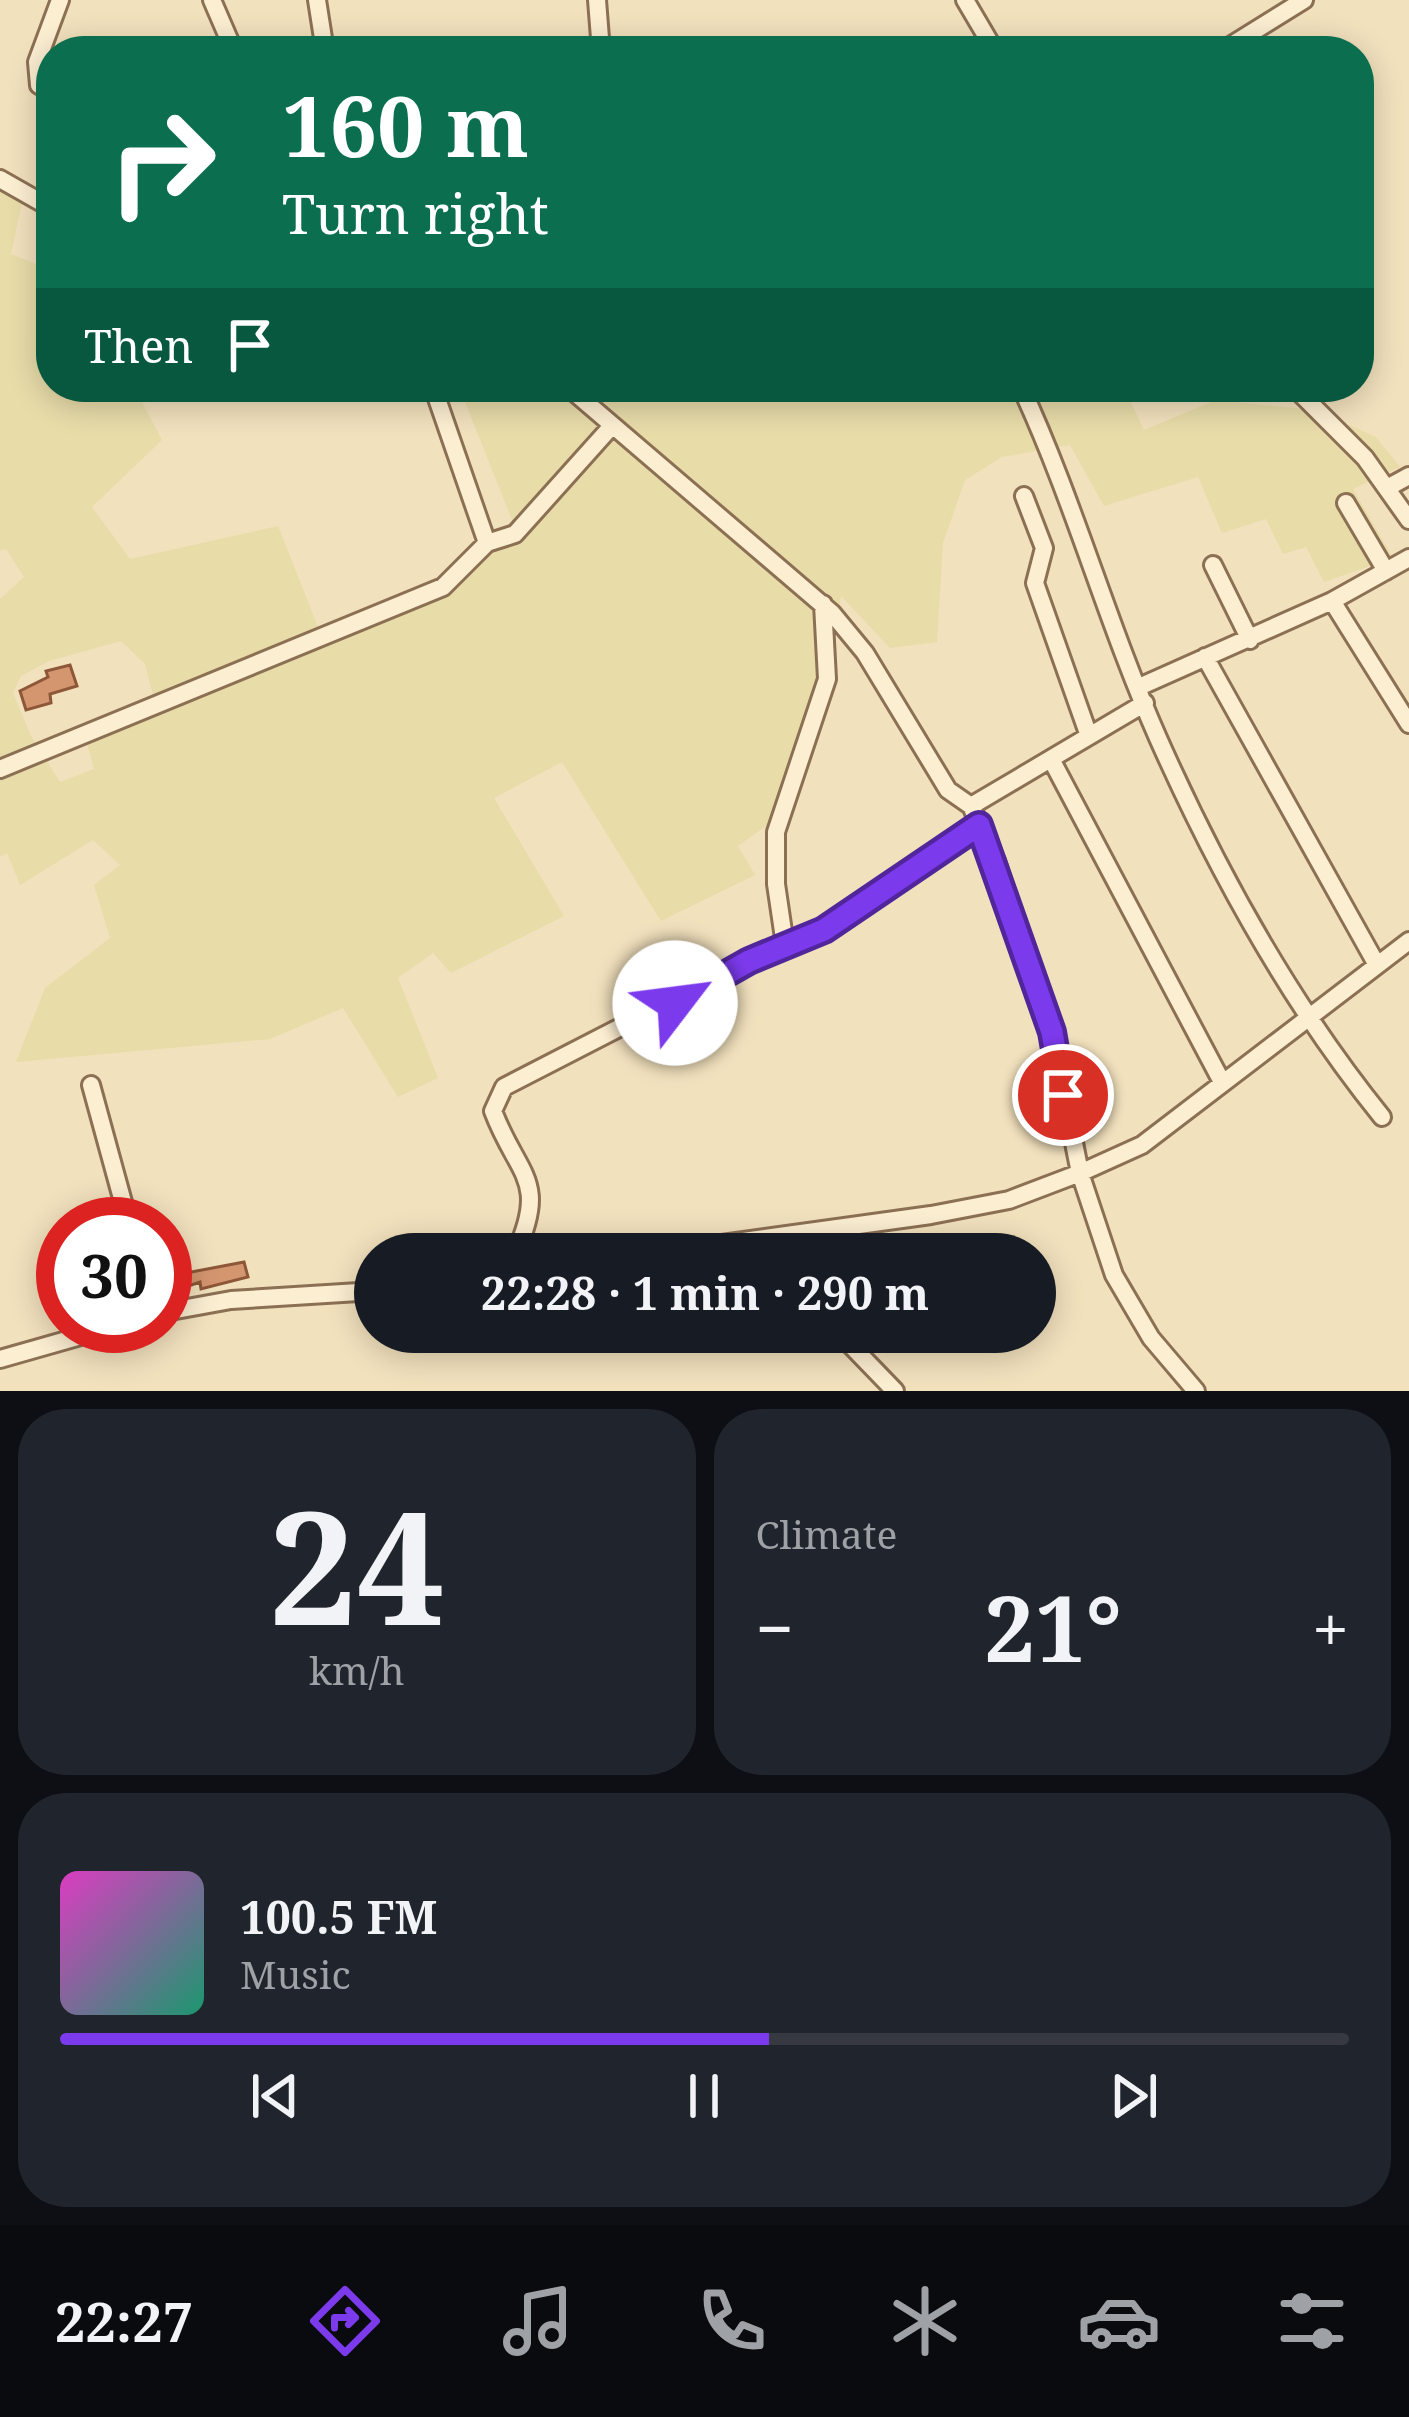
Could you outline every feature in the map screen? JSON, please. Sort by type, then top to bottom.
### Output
[{"type":"street","points":[[47,36],[60,0]]},
{"type":"street","points":[[212,0],[228,36]]},
{"type":"street","points":[[317,0],[323,36]]},
{"type":"street","points":[[597,0],[600,36]]},
{"type":"street","points":[[965,0],[986,36]]},
{"type":"street","points":[[1246,36],[1304,0]]},
{"type":"street","points":[[0,178],[36,199]]},
{"type":"street","points":[[438,402],[487,543]]},
{"type":"street","points":[[583,402],[823,604],[865,652],[948,790],[970,806],[1052,1032],[1080,1173],[1114,1275],[1151,1338],[1196,1391]]},
{"type":"street","points":[[1028,402],[1063,477],[1142,694],[1220,867],[1306,1018],[1382,1117]]},
{"type":"street","points":[[1309,402],[1365,458],[1409,520]]},
{"type":"street","points":[[0,769],[303,642],[413,604],[443,587],[487,543],[515,534],[610,428]]},
{"type":"street","points":[[1387,488],[1409,476]]},
{"type":"street","points":[[1024,496],[1044,548],[1035,583],[1089,736]]},
{"type":"street","points":[[1346,503],[1386,571]]},
{"type":"street","points":[[970,806],[1089,736],[1142,694],[1205,657],[1332,601],[1409,558]]},
{"type":"street","points":[[1213,565],[1250,640]]},
{"type":"street","points":[[1332,601],[1409,724]]},
{"type":"street","points":[[785,945],[776,832],[827,679],[823,604]]},
{"type":"street","points":[[1205,657],[1377,965]]},
{"type":"street","points":[[1052,759],[1222,1082]]},
{"type":"street","points":[[523,1233],[534,1203],[524,1165],[493,1111],[504,1087],[836,922],[979,825]]},
{"type":"street","points":[[800,1233],[1009,1200],[1142,1145],[1409,941]]},
{"type":"street","points":[[91,1084],[122,1197]]},
{"type":"street","points":[[192,1307],[354,1292]]},
{"type":"street","points":[[0,1359],[36,1349]]},
{"type":"street","points":[[858,1353],[895,1391]]},
{"type":"shaded area","points":[[0,182],[24,193],[11,254],[36,264],[36,402],[142,402],[162,440],[92,507],[130,559],[278,526],[318,627],[446,587],[513,522],[465,402],[1131,402],[1144,430],[1211,402],[1236,402],[1315,410],[1376,437],[1400,467],[1353,489],[1393,558],[1324,582],[1306,547],[1283,554],[1266,519],[1222,533],[1198,477],[1104,506],[1070,445],[1002,457],[965,480],[943,543],[937,642],[890,648],[841,596],[828,689],[777,818],[738,846],[755,875],[661,921],[562,762],[494,798],[564,916],[451,973],[433,953],[398,978],[438,1078],[398,1097],[343,1008],[270,1039],[16,1062],[45,988],[110,938],[94,885],[120,865],[93,840],[20,885],[7,853],[0,857],[0,599],[24,577],[6,549],[0,551]],"holes":[[[121,641],[145,664],[156,707],[86,739],[94,769],[60,782],[31,736],[13,693],[21,676],[49,661]]]},
{"type":"building","points":[[70,665],[77,686],[50,694],[51,703],[26,710],[20,691],[48,677],[46,671]]},
{"type":"building","points":[[244,1262],[248,1277],[201,1289],[200,1282],[192,1285],[192,1272]]},
{"type":"route","points":[[675,1003],[749,961],[824,930],[979,825],[996,861],[1052,1032],[1063,1095]]}]
